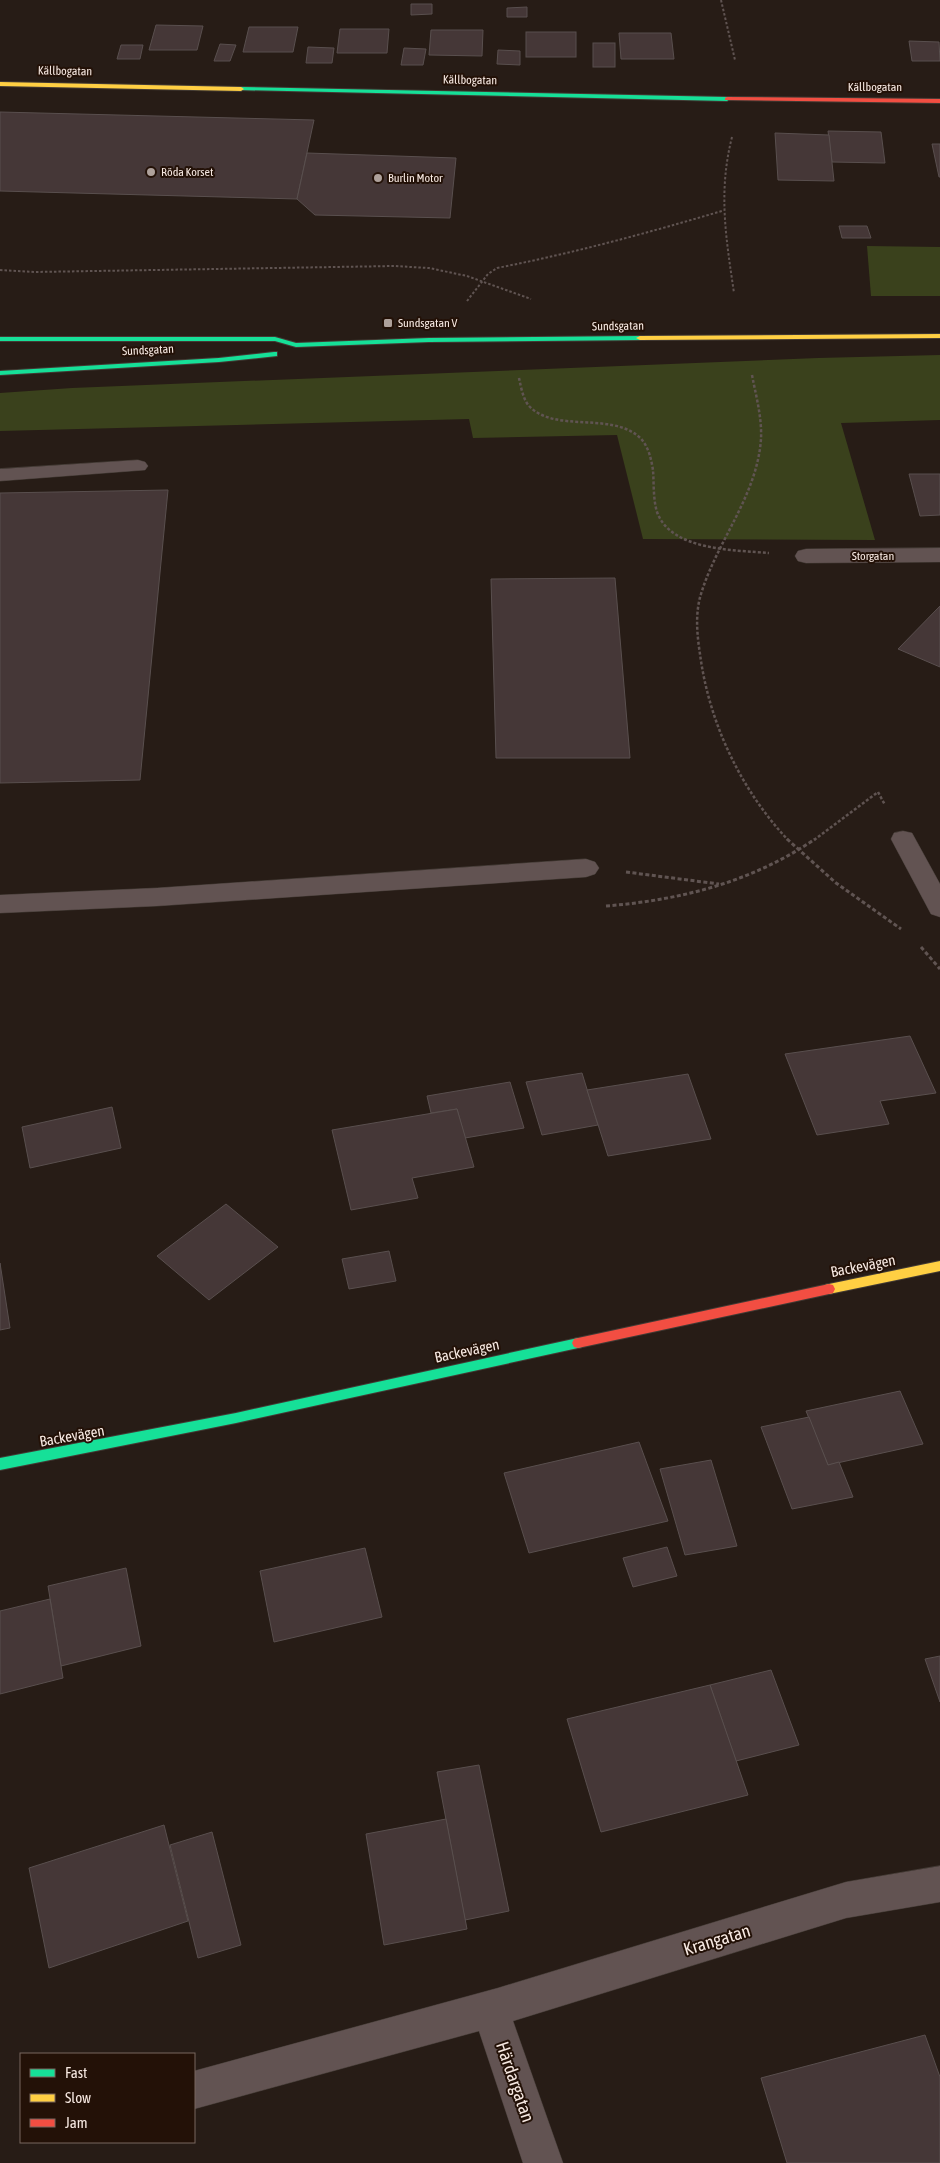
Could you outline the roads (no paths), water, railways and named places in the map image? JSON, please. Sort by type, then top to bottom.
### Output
[{"type":"street","name":"Källbogatan","points":[[0,84],[736,99],[940,101]]},
{"type":"street","name":"Sundsgatan","points":[[0,373],[219,360],[274,354],[296,346],[429,340],[940,336]]},
{"type":"street","name":"Sundsgatan","points":[[0,339],[275,339],[296,346]]},
{"type":"street","points":[[0,475],[138,466]]},
{"type":"street","name":"Storgatan","points":[[806,556],[940,555]]},
{"type":"street","points":[[903,839],[940,908]]},
{"type":"street","points":[[0,904],[158,897],[586,868]]},
{"type":"street","name":"Backevägen","points":[[0,1464],[124,1442],[815,1290],[940,1266]]},
{"type":"street","name":"Krangatan","points":[[195,2090],[498,2007],[846,1900],[940,1884]]},
{"type":"street","name":"Härdargatan","points":[[498,2007],[490,2008],[543,2163]]},
{"type":"place","name":"Röda Korset","points":[[151,172]]},
{"type":"place","name":"Burlin Motor","points":[[378,178]]},
{"type":"place","name":"Sundsgatan V","points":[[388,323]]}]
